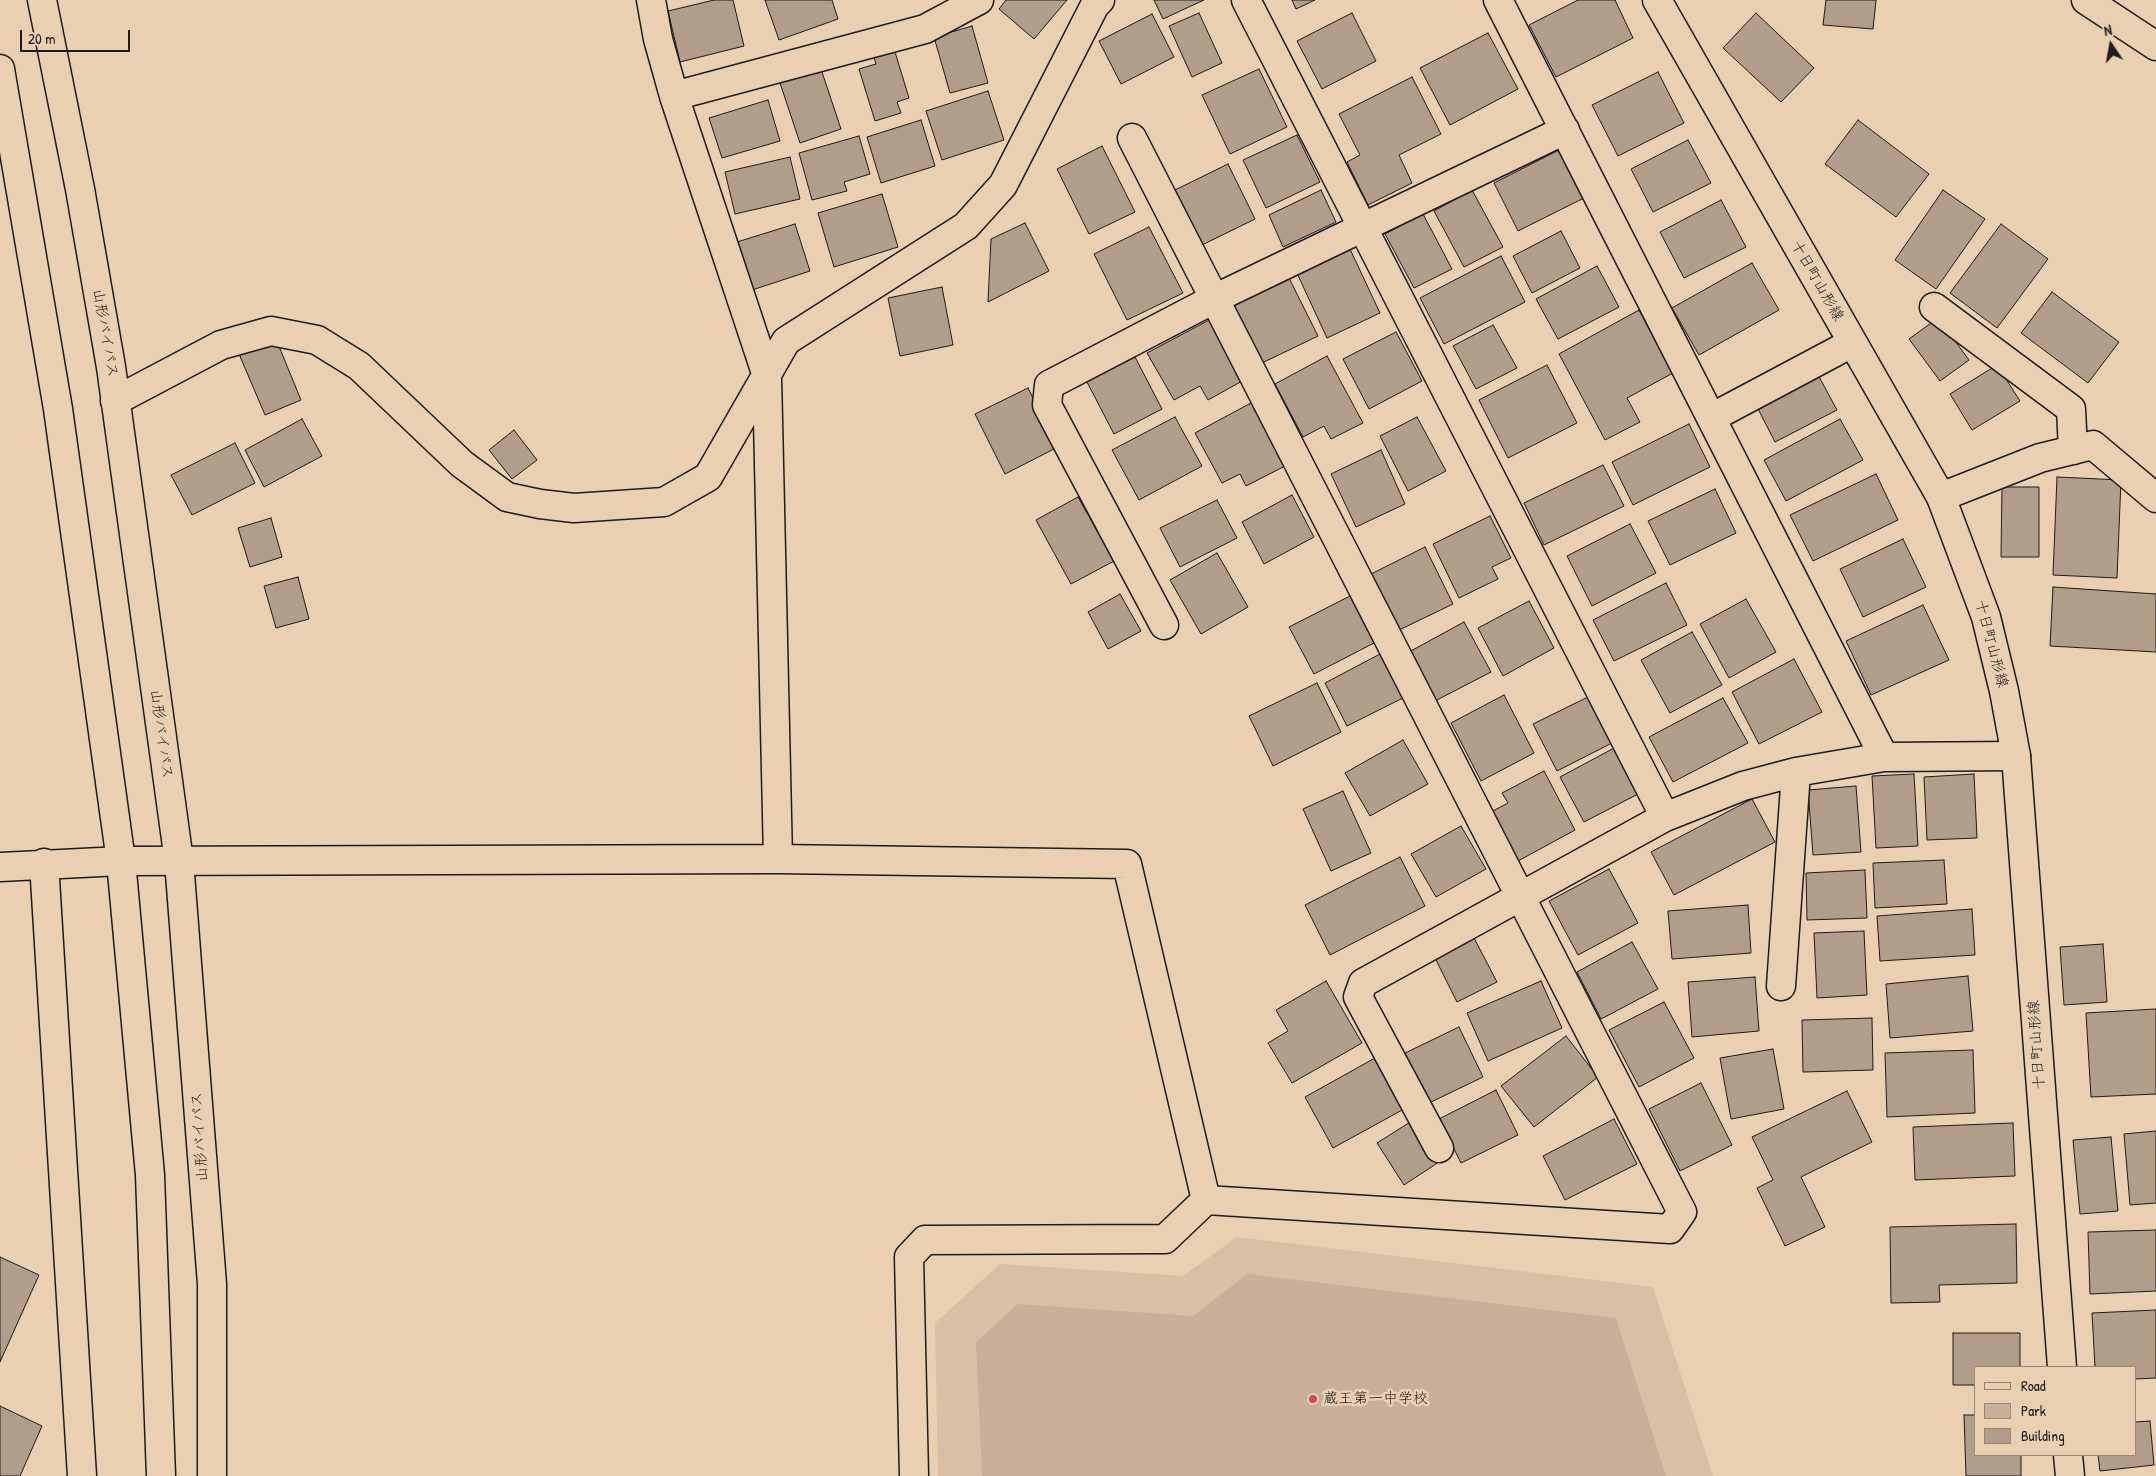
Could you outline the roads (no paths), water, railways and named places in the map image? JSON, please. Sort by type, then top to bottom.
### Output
[{"type":"main road","name":"山形バイパス","points":[[42,0],[80,189],[115,401],[179,861],[212,1284],[212,1476]]},
{"type":"main road","points":[[651,0],[658,39],[674,96],[767,376],[778,859]]},
{"type":"main road","points":[[674,96],[925,28],[979,0]]},
{"type":"main road","points":[[115,401],[221,345],[271,332],[317,340],[358,366],[462,464],[507,497],[574,508],[627,506],[664,502],[708,477],[786,341],[966,226],[1003,185],[1095,5],[1100,0]]},
{"type":"main road","points":[[1246,0],[1665,817]]},
{"type":"main road","points":[[1498,0],[1884,757]]},
{"type":"main road","name":"十日町山形線","points":[[1657,0],[1941,497],[1986,617],[2004,691],[2016,756],[2062,1366]]},
{"type":"main road","points":[[2086,0],[2156,46]]},
{"type":"main road","points":[[0,69],[58,409],[121,861],[150,1175],[160,1476]]},
{"type":"main road","points":[[1164,625],[1048,404],[1049,385],[1214,299],[1565,130]]},
{"type":"main road","points":[[914,1476],[909,1257],[926,1240],[1164,1239],[1206,1200],[1670,1229],[1682,1212],[1132,138]]},
{"type":"main road","points":[[1934,307],[2071,409],[2073,450]]},
{"type":"main road","points":[[1711,418],[1852,343]]},
{"type":"main road","points":[[1941,497],[2040,458],[2093,445],[2156,498]]},
{"type":"main road","points":[[1439,1148],[1358,996],[1363,983],[1665,817],[1743,786],[1796,772],[1884,757],[2016,756]]},
{"type":"main road","points":[[1782,986],[1796,772]]},
{"type":"main road","points":[[0,867],[44,863],[121,861],[778,859],[1127,864],[1206,1200]]},
{"type":"main road","points":[[44,863],[82,1476]]},
{"type":"main road","points":[[2068,1456],[2070,1476]]},
{"type":"place","name":"蔵王第一中学校","points":[[1313,1399]]}]
